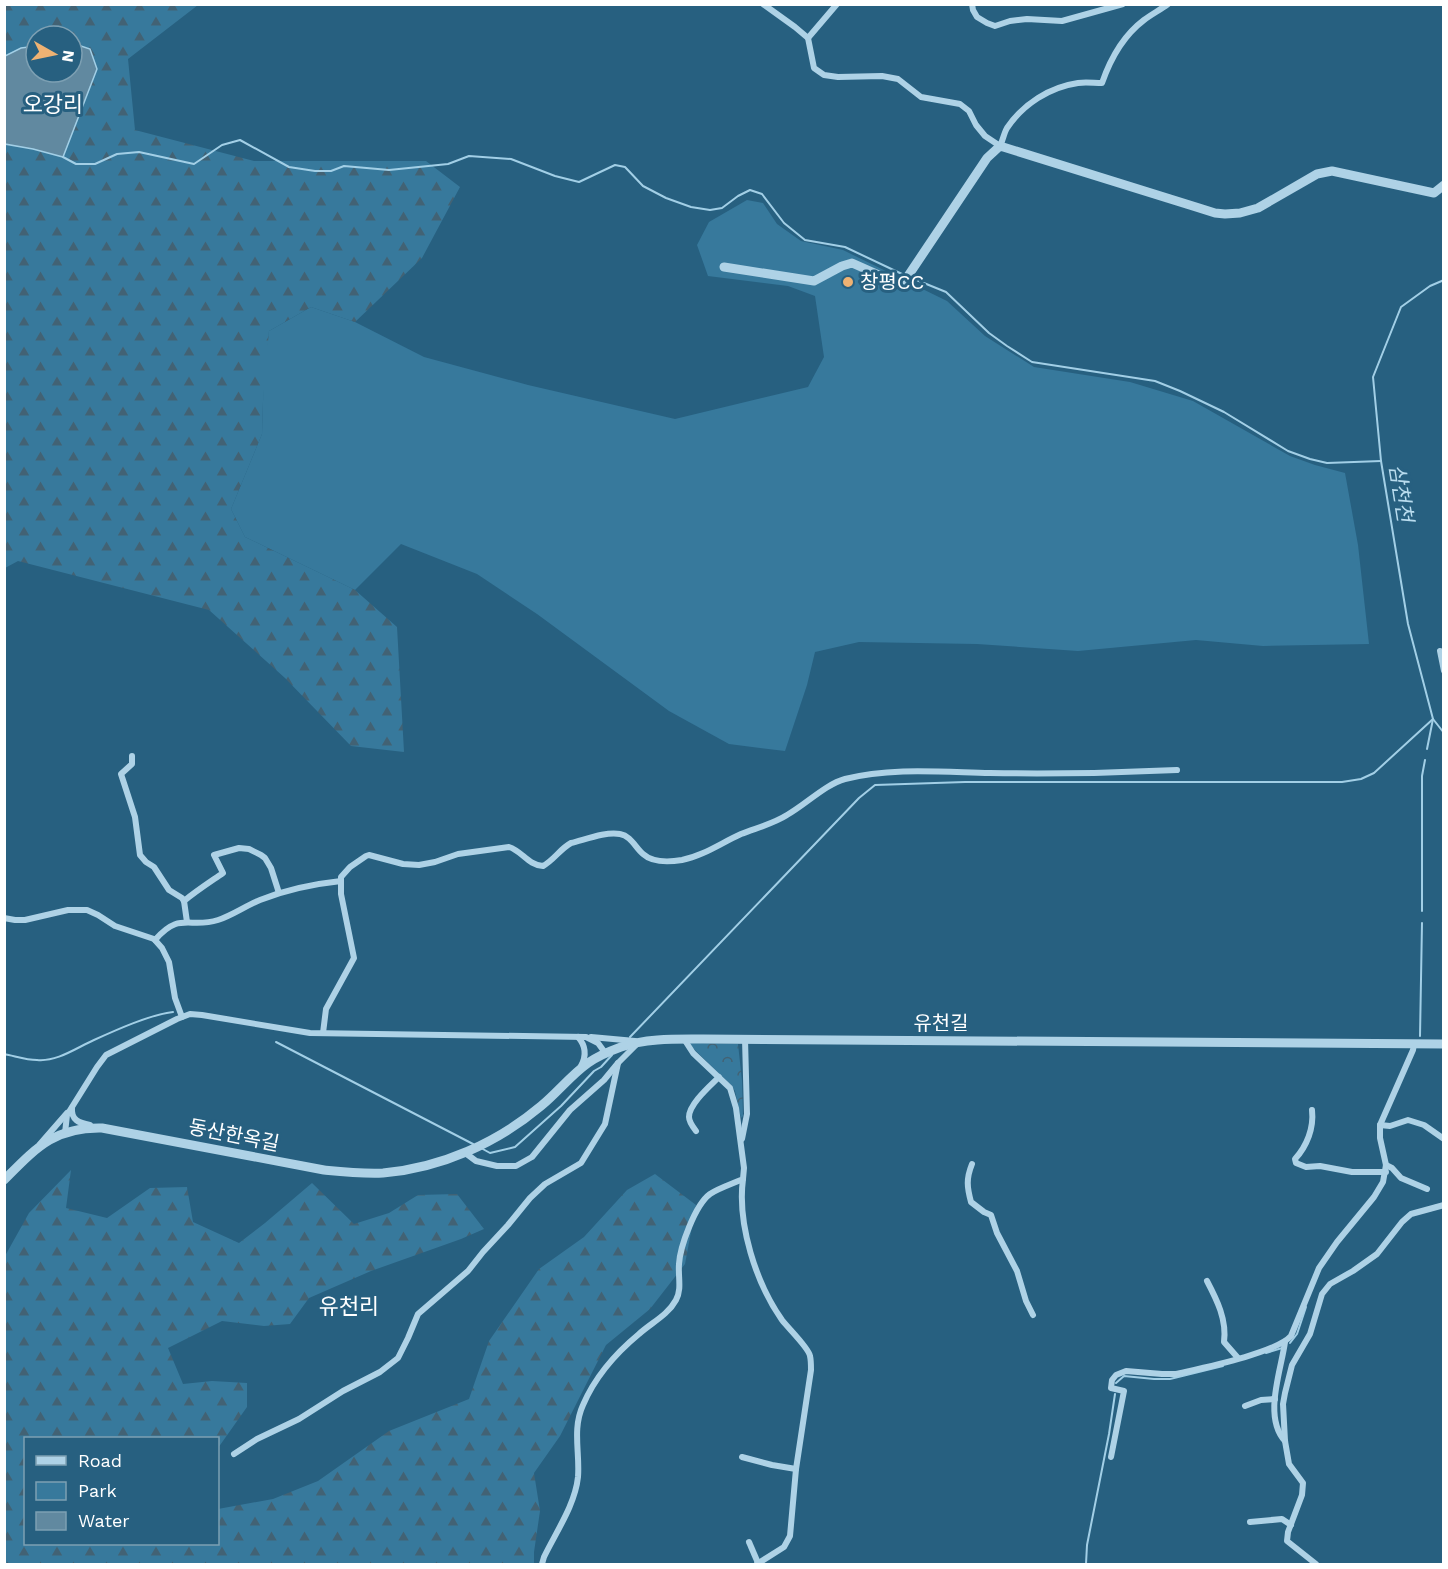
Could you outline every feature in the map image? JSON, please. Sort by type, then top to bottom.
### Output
[{"type":"street","points":[[763,4],[808,38],[814,68],[824,75],[882,76],[898,79],[921,97],[960,104],[969,111],[985,136],[1000,146],[1215,213],[1240,213],[1258,208],[1324,172],[1343,172],[1434,192],[1443,184]]},
{"type":"street","points":[[808,38],[837,4]]},
{"type":"street","points":[[972,4],[977,17],[994,26],[1027,19],[1062,21],[1123,4]]},
{"type":"street","points":[[724,267],[814,281],[852,263],[900,283],[908,276],[987,158],[1000,146],[1007,128],[1026,107],[1042,95],[1058,88],[1079,83],[1102,83],[1107,67],[1129,34],[1144,20],[1168,4]]},
{"type":"street","points":[[1440,651],[1443,671]]},
{"type":"street","points":[[132,756],[132,764],[121,774],[135,817],[140,855],[154,867],[169,890],[182,898],[187,922]]},
{"type":"street","points":[[323,1033],[326,1009],[354,958],[340,881],[344,873],[369,855],[403,864],[419,865],[458,854],[509,847],[534,864],[543,866],[571,843],[619,834],[627,836],[643,854],[653,860],[679,861],[782,818],[835,783],[872,774],[930,771],[1020,773],[1177,770]]},
{"type":"street","points":[[184,901],[223,873],[213,855],[239,848],[249,849],[265,858],[271,868],[279,893]]},
{"type":"street","points":[[155,940],[170,925],[216,921],[279,893],[340,881]]},
{"type":"street","points":[[4,918],[25,920],[68,910],[87,910],[115,926],[149,936],[162,948],[169,962],[175,998],[183,1017]]},
{"type":"street","points":[[65,1133],[67,1115],[106,1055],[189,1014],[295,1031],[323,1033],[586,1037],[640,1042]]},
{"type":"street","points":[[578,1037],[584,1044],[585,1051],[584,1062],[578,1071]]},
{"type":"street","points":[[586,1037],[598,1043],[606,1054]]},
{"type":"street","points":[[684,1039],[693,1053],[730,1088],[744,1168],[741,1192],[750,1250],[769,1300],[782,1320],[810,1353],[811,1370],[796,1469],[790,1536],[784,1547],[758,1564],[749,1542]]},
{"type":"street","points":[[741,1145],[747,1114],[745,1039]]},
{"type":"street","name":"유천길","points":[[468,1151],[525,1120],[588,1064],[626,1045],[640,1042],[745,1039],[1443,1044]]},
{"type":"street","points":[[468,1151],[476,1161],[497,1166],[516,1166],[532,1157],[570,1110],[604,1080],[640,1042]]},
{"type":"street","points":[[1111,1457],[1124,1391],[1111,1388],[1112,1380],[1116,1376],[1126,1371],[1176,1374],[1270,1349],[1285,1342],[1291,1335],[1319,1268],[1383,1182],[1386,1169],[1380,1125],[1414,1044]]},
{"type":"street","points":[[234,1454],[257,1439],[299,1419],[343,1390],[380,1372],[398,1358],[418,1314],[468,1271],[537,1191],[581,1163],[605,1124],[618,1064]]},
{"type":"street","points":[[696,1131],[690,1122],[689,1113],[699,1098],[719,1077]]},
{"type":"street","points":[[72,1106],[73,1116],[77,1121],[102,1128]]},
{"type":"street","points":[[38,1148],[72,1106]]},
{"type":"street","points":[[1312,1110],[1312,1129],[1302,1151],[1295,1159],[1296,1163],[1306,1167],[1320,1166],[1352,1172],[1392,1168],[1401,1178],[1427,1189]]},
{"type":"street","points":[[1380,1125],[1390,1126],[1408,1120],[1424,1125],[1443,1139]]},
{"type":"street","name":"동산한옥길","points":[[4,1180],[49,1140],[82,1128],[102,1128],[324,1170],[358,1173],[384,1173],[418,1167],[468,1151]]},
{"type":"street","points":[[972,1164],[967,1175],[970,1202],[991,1215],[1001,1241],[1017,1271],[1033,1315]]},
{"type":"street","points":[[542,1564],[575,1491],[578,1473],[577,1423],[588,1396],[613,1358],[665,1313],[676,1299],[680,1286],[679,1263],[683,1243],[693,1218],[704,1200],[709,1194],[743,1179]]},
{"type":"street","points":[[1316,1564],[1287,1540],[1302,1495],[1303,1483],[1289,1464],[1285,1442],[1283,1404],[1292,1365],[1310,1334],[1322,1294],[1330,1284],[1377,1254],[1411,1214],[1443,1205]]},
{"type":"street","points":[[1207,1281],[1221,1312],[1225,1332],[1224,1342],[1238,1358]]},
{"type":"street","points":[[1285,1342],[1274,1412],[1277,1429],[1285,1442]]},
{"type":"street","points":[[1245,1406],[1261,1400],[1275,1399]]},
{"type":"street","points":[[742,1457],[796,1469]]},
{"type":"street","points":[[1250,1522],[1282,1519],[1291,1525]]},
{"type":"green space","points":[[5,5],[198,5],[128,59],[135,130],[254,161],[426,161],[460,187],[422,258],[355,322],[311,307],[269,331],[262,434],[231,509],[245,537],[355,590],[397,627],[404,752],[351,746],[285,678],[209,610],[18,561],[5,568]]},
{"type":"green space","points":[[747,200],[763,203],[777,224],[801,241],[843,250],[947,301],[985,336],[1034,367],[1130,382],[1193,401],[1290,456],[1345,473],[1358,545],[1369,644],[1263,646],[1196,640],[1078,651],[977,644],[859,642],[815,652],[807,685],[785,751],[729,744],[669,711],[537,614],[477,574],[401,544],[355,590],[245,537],[231,509],[262,434],[264,369],[269,331],[311,307],[355,322],[424,357],[528,385],[675,419],[808,387],[824,357],[815,296],[788,286],[708,276],[697,245],[709,222]]},
{"type":"green space","points":[[690,1043],[738,1044],[742,1081],[743,1116],[741,1118],[735,1091],[731,1085]]},
{"type":"green space","points":[[71,1170],[66,1208],[107,1218],[150,1188],[187,1187],[193,1222],[239,1243],[312,1183],[354,1224],[389,1213],[418,1195],[457,1194],[484,1229],[371,1271],[309,1298],[290,1324],[264,1326],[222,1321],[168,1348],[183,1384],[212,1381],[247,1383],[247,1407],[219,1447],[219,1437],[24,1437],[24,1545],[219,1545],[219,1509],[273,1499],[318,1481],[389,1431],[469,1399],[489,1341],[539,1269],[584,1237],[627,1190],[655,1174],[696,1205],[685,1264],[650,1309],[606,1345],[560,1436],[534,1473],[540,1511],[534,1564],[5,1564],[5,1256],[29,1213]]},
{"type":"water","points":[[84,47],[90,49],[97,69],[63,157],[5,144],[5,56],[24,48],[24,84],[84,84]]},
{"type":"waterway","points":[[63,157],[76,164],[95,164],[117,154],[139,152],[194,164],[222,145],[240,140],[289,167],[315,171],[331,171],[344,166],[389,170],[448,164],[469,156],[511,159],[555,176],[579,182],[615,165],[625,167],[643,186],[691,207],[710,210],[722,208],[750,190],[762,194],[784,223],[805,240],[845,247],[902,274]]},
{"type":"waterway","points":[[914,279],[946,292],[989,333],[1032,362],[1155,381],[1224,412],[1288,451],[1310,459],[1327,463],[1381,461]]},
{"type":"waterway","name":"삼천천","points":[[1444,280],[1430,286],[1401,307],[1373,377],[1381,461],[1408,624],[1433,719],[1444,733]]},
{"type":"waterway","points":[[1427,749],[1433,719]]},
{"type":"waterway","points":[[630,1037],[859,798],[875,785],[965,782],[1342,782],[1361,779],[1374,773],[1433,719]]},
{"type":"waterway","points":[[1422,911],[1422,776],[1425,760]]},
{"type":"waterway","points":[[1420,1036],[1422,923]]},
{"type":"waterway","points":[[4,1054],[33,1060],[52,1059],[133,1023],[173,1012]]},
{"type":"waterway","points":[[276,1042],[473,1144]]},
{"type":"waterway","points":[[481,1148],[490,1153],[515,1147],[561,1106],[612,1055]]},
{"type":"waterway","points":[[1290,1343],[1297,1334],[1306,1307]]},
{"type":"waterway","points":[[1266,1353],[1282,1348]]},
{"type":"waterway","points":[[1116,1383],[1124,1376],[1170,1379],[1223,1366]]},
{"type":"waterway","points":[[1086,1564],[1087,1545],[1115,1394]]},
{"type":"place","name":"창평CC","points":[[848,282]]},
{"type":"district","name":"오강리","points":[[53,104]]},
{"type":"district","name":"유천리","points":[[349,1306]]}]
